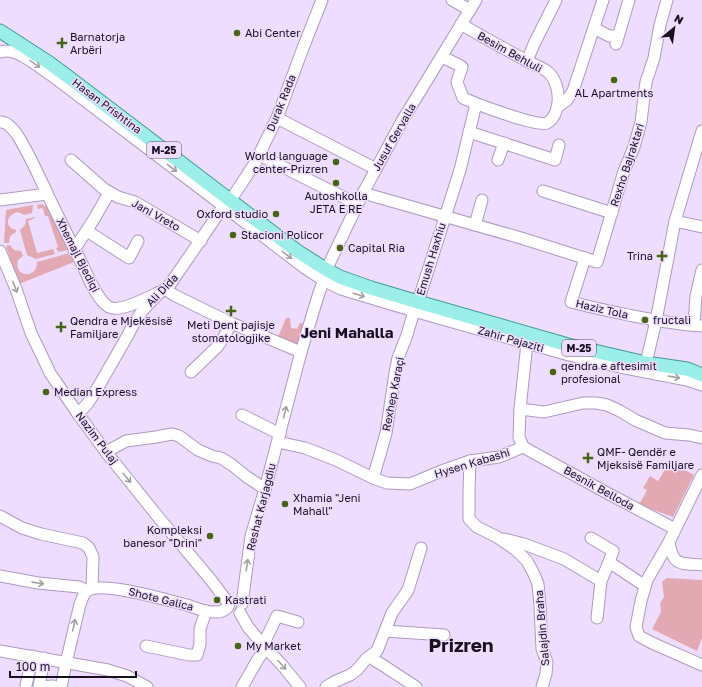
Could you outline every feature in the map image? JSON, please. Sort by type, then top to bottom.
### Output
[{"type":"main road","name":"Hasan Prishtina","points":[[0,31],[67,76],[227,204],[310,260],[325,275]]},
{"type":"main road","name":"Zahir Pajaziti","points":[[325,275],[340,277],[416,307],[568,345],[702,374]]},
{"type":"street","name":"Durak Rada","points":[[227,204],[239,188],[259,155],[276,118],[322,0]]},
{"type":"street","points":[[452,0],[470,10]]},
{"type":"street","name":"Jusuf Gervalla","points":[[325,275],[357,204],[402,121],[476,0]]},
{"type":"street","points":[[527,61],[556,0]]},
{"type":"street","points":[[442,56],[462,67],[457,82],[463,98],[476,104],[532,122],[543,124],[547,123],[556,112],[557,107],[568,100],[573,91],[603,0]]},
{"type":"street","points":[[594,28],[617,40],[629,0]]},
{"type":"street","name":"Rexho Bajraktari","points":[[585,258],[597,262],[624,171],[634,148],[641,122],[646,82],[654,58],[660,25],[667,0]]},
{"type":"street","name":"Besim Behluli","points":[[461,24],[540,67],[550,74],[555,82],[558,93],[557,107]]},
{"type":"street","name":"Hasan Prishtina","points":[[0,52],[12,51],[19,54],[54,77],[227,204],[305,268],[325,275]]},
{"type":"street","points":[[444,216],[460,170],[476,104]]},
{"type":"street","points":[[276,118],[376,169]]},
{"type":"street","name":"Xhemajl Bjediqi","points":[[0,122],[3,121],[7,123],[17,135],[38,174],[74,250],[101,300],[110,308],[122,309],[134,323]]},
{"type":"street","points":[[646,363],[656,321],[675,221],[702,131]]},
{"type":"street","points":[[469,132],[555,160],[560,145]]},
{"type":"street","points":[[498,160],[504,143]]},
{"type":"street","points":[[259,155],[357,204]]},
{"type":"street","name":"Jani Vreto","points":[[71,160],[109,193],[135,202],[201,241]]},
{"type":"street","name":"Rexho Bajraktari","points":[[543,191],[612,213]]},
{"type":"street","points":[[74,250],[109,193]]},
{"type":"street","points":[[363,193],[521,238],[585,258]]},
{"type":"street","points":[[0,200],[47,194]]},
{"type":"street","points":[[475,225],[482,200]]},
{"type":"street","name":"Ali Dida","points":[[78,414],[88,403],[97,389],[142,311],[171,283],[227,204]]},
{"type":"street","name":"Emush Haxhiu","points":[[416,307],[444,216]]},
{"type":"street","points":[[675,221],[702,227]]},
{"type":"street","points":[[86,231],[129,258],[138,241]]},
{"type":"street","name":"Nazim Pulaj","points":[[0,251],[16,289],[31,333],[50,373],[106,452],[159,518],[212,580],[229,606]]},
{"type":"street","points":[[310,260],[320,260],[335,252]]},
{"type":"street","name":"Haziz Tola","points":[[585,258],[571,302],[656,321]]},
{"type":"street","points":[[656,321],[681,325],[698,325],[696,296],[702,270]]},
{"type":"street","name":"Reshat Karjagdiu","points":[[241,608],[251,536],[279,438],[301,352],[325,275]]},
{"type":"street","points":[[118,308],[126,307],[163,290],[174,294],[231,323],[301,352]]},
{"type":"street","name":"Zahir Pajaziti","points":[[416,307],[527,343],[576,357],[640,372],[687,380],[702,385]]},
{"type":"street","name":"Rexhep Karaçi","points":[[373,478],[386,433],[398,358],[416,307]]},
{"type":"street","points":[[191,372],[217,348],[231,323]]},
{"type":"street","name":"Hysen Kabashi","points":[[279,438],[336,460],[387,483],[410,484],[470,461],[499,457],[523,447],[519,437],[520,409],[527,343]]},
{"type":"street","points":[[520,409],[544,412],[583,403],[596,403],[607,405],[656,430],[666,433],[702,438]]},
{"type":"street","points":[[242,415],[279,438]]},
{"type":"street","points":[[106,452],[126,441],[156,438],[172,434],[179,436],[198,450],[212,456],[222,458],[247,478],[265,489]]},
{"type":"street","name":"Besnik Belloda","points":[[523,447],[615,498],[675,529]]},
{"type":"street","name":"Salajdin Braha","points":[[470,461],[470,519],[477,527],[497,537],[516,550],[527,561],[538,584],[542,649],[547,662],[546,674],[542,687]]},
{"type":"street","points":[[702,475],[662,556],[647,580],[636,627],[639,636],[702,665]]},
{"type":"street","points":[[0,516],[22,528],[41,534],[82,543],[89,548],[93,557],[94,566],[90,590],[83,596],[80,604],[66,663],[57,687],[39,687],[44,658]]},
{"type":"street","name":"Salajdin Braha","points":[[497,537],[524,544],[564,559],[601,581]]},
{"type":"street","points":[[591,538],[613,551],[601,581],[597,618]]},
{"type":"street","points":[[669,542],[672,557],[678,563]]},
{"type":"street","points":[[326,687],[350,675],[357,670],[366,659],[377,651],[392,613],[408,590],[421,548]]},
{"type":"street","points":[[609,562],[645,586]]},
{"type":"street","points":[[653,570],[656,567],[665,564],[678,563],[702,565]]},
{"type":"street","name":"Shote Galica","points":[[0,576],[38,583],[79,587],[90,590],[105,587],[117,589],[157,597],[206,611],[222,611],[229,606]]},
{"type":"street","points":[[229,606],[231,613],[236,615],[241,608]]},
{"type":"street","points":[[241,608],[248,627],[300,687]]},
{"type":"street","points":[[146,646],[197,655],[200,644],[200,629],[206,611]]},
{"type":"street","points":[[242,687],[264,647],[277,616],[298,622]]},
{"type":"street","points":[[385,631],[444,635]]},
{"type":"street","points":[[0,651],[108,670],[127,676],[147,687]]},
{"type":"street","points":[[373,654],[374,660],[416,687]]},
{"type":"street","points":[[26,685],[33,656]]},
{"type":"shaded area","points":[[42,204],[48,208],[68,250],[58,252],[56,248],[58,247],[48,216],[45,216],[42,208],[38,209],[37,205]]},
{"type":"shaded area","points":[[33,205],[32,213],[24,215],[18,212],[11,215],[8,224],[16,230],[16,232],[10,236],[9,243],[4,243],[6,210]]},
{"type":"shaded area","points":[[35,217],[28,221],[37,253],[53,249],[55,254],[36,259],[27,255],[20,230],[25,225],[26,219]]},
{"type":"shaded area","points":[[10,245],[14,250],[21,251],[23,256],[18,260],[17,266],[22,273],[30,274],[33,272],[36,268],[37,262],[70,253],[74,262],[19,284],[6,246]]},
{"type":"shaded area","points":[[286,318],[290,318],[291,328],[297,329],[300,323],[305,324],[299,346],[278,337]]},
{"type":"shaded area","points":[[670,462],[694,475],[673,517],[639,505],[647,490],[643,488],[650,476],[658,481]]},
{"type":"shaded area","points":[[667,578],[702,580],[702,638],[697,651],[652,629],[661,612],[660,603],[664,597],[662,582]]},
{"type":"place","name":"Abi Center","points":[[237,33]]},
{"type":"place","name":"Barnatorja Arbëri","points":[[62,43]]},
{"type":"place","name":"AL Apartments","points":[[614,80]]},
{"type":"place","name":"World language center-Prizren","points":[[336,162]]},
{"type":"place","name":"Autoshkolla JETA E RE","points":[[336,183]]},
{"type":"place","name":"Oxford studio","points":[[276,214]]},
{"type":"place","name":"Stacioni Policor","points":[[233,235]]},
{"type":"place","name":"Capital Ria","points":[[340,248]]},
{"type":"place","name":"Trina","points":[[662,256]]},
{"type":"place","name":"Meti Dent pajisje stomatologjike","points":[[231,311]]},
{"type":"place","name":"fructali","points":[[645,320]]},
{"type":"place","name":"Qendra e Mjekësisë Familjare","points":[[61,327]]},
{"type":"place","name":"qendra e aftesimit profesional","points":[[553,372]]},
{"type":"place","name":"Median Express","points":[[46,392]]},
{"type":"place","name":"QMF- Qendër e Mjeksisë Familjare","points":[[588,458]]},
{"type":"place","name":"Xhamia \"Jeni Mahall\"","points":[[285,504]]},
{"type":"place","name":"Kompleksi banesor \"Drini\"","points":[[210,536]]},
{"type":"place","name":"Kastrati","points":[[217,600]]},
{"type":"place","name":"My Market","points":[[238,646]]},
{"type":"district","name":"Jeni Mahalla","points":[[347,333]]},
{"type":"district","name":"Prizren","points":[[461,645]]}]
